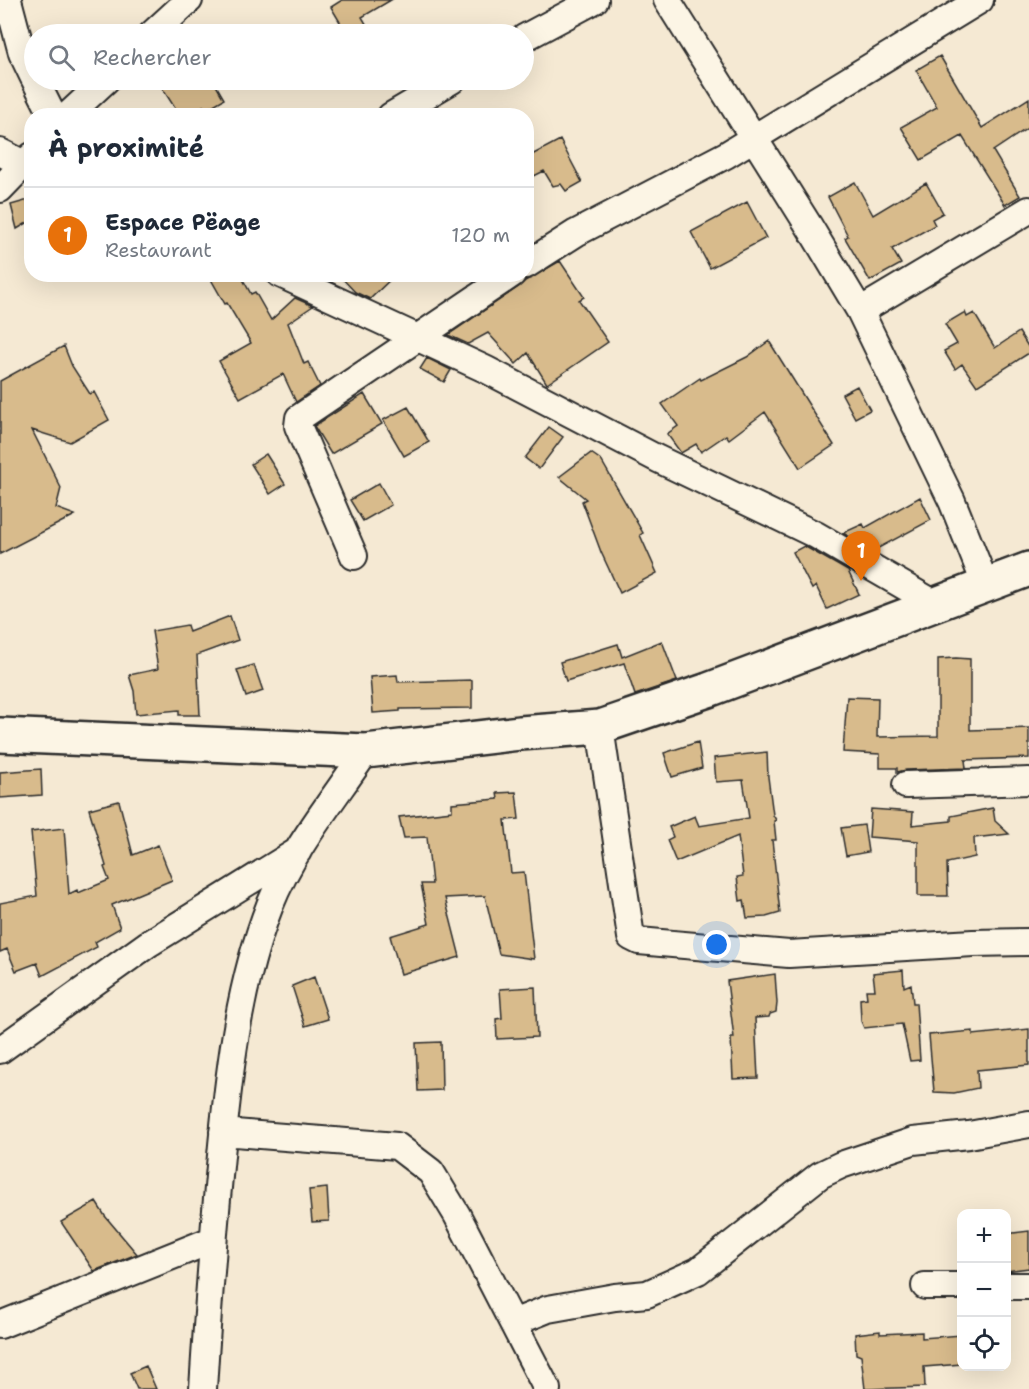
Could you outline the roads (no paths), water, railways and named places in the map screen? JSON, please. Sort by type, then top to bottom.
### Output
[{"type":"highway","points":[[0,735],[366,751],[520,733],[600,727],[708,690],[1029,569]]},
{"type":"street","points":[[8,0],[24,57]]},
{"type":"street","points":[[163,24],[189,0]]},
{"type":"street","points":[[534,33],[595,0]]},
{"type":"street","points":[[667,0],[860,310],[952,501],[986,586]]},
{"type":"street","points":[[534,260],[576,233],[726,155],[980,0]]},
{"type":"street","points":[[40,90],[49,108]]},
{"type":"street","points":[[76,108],[95,90]]},
{"type":"street","points":[[405,108],[435,90]]},
{"type":"street","points":[[0,152],[24,161]]},
{"type":"street","points":[[0,189],[24,167]]},
{"type":"street","points":[[860,310],[1029,210]]},
{"type":"street","points":[[297,282],[485,369],[658,459],[816,535],[937,604]]},
{"type":"street","points":[[354,556],[297,422],[299,418],[501,282]]},
{"type":"street","points":[[600,727],[631,937],[639,941],[789,954],[1029,942]]},
{"type":"street","points":[[203,1389],[212,1240],[223,1132],[239,1014],[252,955],[271,903],[298,851],[366,751]]},
{"type":"street","points":[[906,785],[1029,782]]},
{"type":"street","points":[[0,1050],[148,944],[298,851]]},
{"type":"street","points":[[513,1323],[549,1309],[615,1297],[648,1294],[698,1271],[814,1180],[842,1164],[913,1141],[969,1135],[1029,1124]]},
{"type":"street","points":[[223,1132],[396,1146],[431,1172],[457,1215],[547,1389]]},
{"type":"street","points":[[0,1325],[212,1240]]},
{"type":"street","points":[[925,1286],[957,1286]]},
{"type":"street","points":[[1011,1286],[1029,1286]]},
{"type":"place","name":"Espace Pëage","points":[[861,581]]}]
